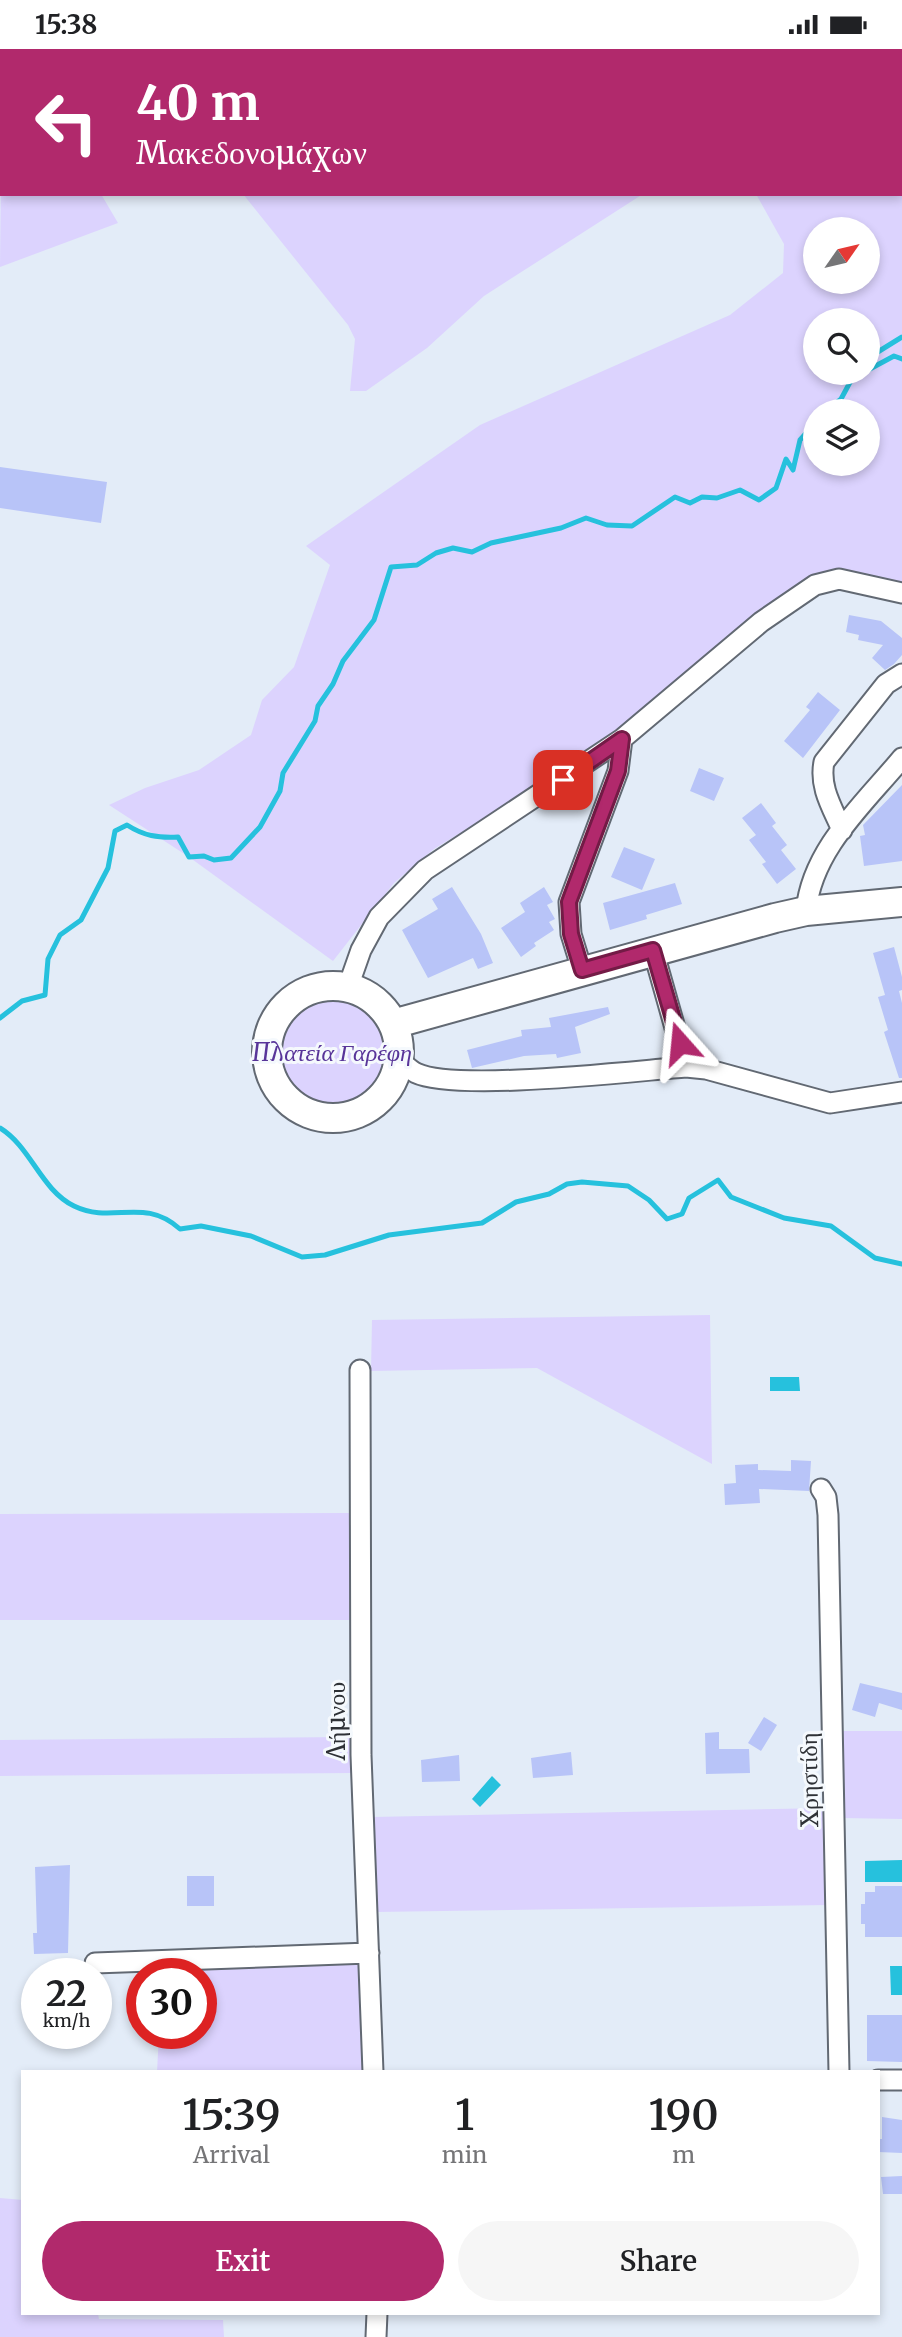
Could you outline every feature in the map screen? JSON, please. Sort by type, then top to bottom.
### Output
[{"type":"street","points":[[348,987],[371,930],[391,902],[411,882],[442,856],[622,739],[761,622],[815,585],[839,579],[902,593]]},
{"type":"street","points":[[842,830],[825,793],[821,776],[824,762],[886,684],[902,674]]},
{"type":"street","points":[[582,970],[571,934],[569,902],[618,771],[622,739]]},
{"type":"street","points":[[806,911],[813,875],[842,830],[902,758]]},
{"type":"street","points":[[393,1024],[653,950],[806,911],[902,902]]},
{"type":"street","points":[[653,950],[686,1067]]},
{"type":"street","points":[[348,987],[374,1000],[393,1024],[399,1060],[388,1089],[377,1101],[350,1116],[318,1116],[297,1106],[279,1090],[272,1076],[267,1045],[278,1015],[293,999],[314,988],[348,987]]},
{"type":"street","points":[[399,1060],[417,1073],[447,1079],[508,1079],[686,1067],[706,1069],[830,1103],[902,1092]]},
{"type":"street","name":"Λήμνου","points":[[360,1370],[361,1755],[373,2070]]},
{"type":"street","name":"Χρηστίδη","points":[[821,1489],[827,1497],[828,1515],[839,2070]]},
{"type":"street","points":[[112,1962],[369,1953]]},
{"type":"street","points":[[880,2080],[902,2080]]},
{"type":"street","points":[[376,2337],[377,2315]]},
{"type":"green space","points":[[1,196],[102,196],[118,223],[0,267]]},
{"type":"green space","points":[[245,196],[640,196],[484,296],[427,348],[366,391],[350,391],[355,339],[348,325]]},
{"type":"green space","points":[[757,196],[902,196],[902,584],[865,575],[828,575],[632,721],[527,792],[434,849],[394,883],[333,961],[189,857],[109,805],[145,788],[199,770],[251,735],[262,700],[294,667],[330,565],[306,546],[480,425],[730,315],[783,273],[784,244]]},
{"type":"green space","name":"Πλατεία Γαρέφη","points":[[332,994],[354,998],[373,1011],[386,1030],[390,1052],[386,1074],[373,1093],[354,1106],[332,1110],[310,1106],[291,1093],[278,1074],[274,1052],[278,1030],[291,1011],[310,998]]},
{"type":"green space","points":[[710,1315],[712,1464],[537,1368],[371,1371],[372,1320]]},
{"type":"green space","points":[[351,1513],[351,1620],[0,1620],[0,1514]]},
{"type":"green space","points":[[839,1731],[902,1731],[902,1819],[842,1818]]},
{"type":"green space","points":[[352,1737],[352,1773],[0,1776],[0,1740]]},
{"type":"green space","points":[[825,1808],[828,1905],[376,1912],[372,1817]]},
{"type":"green space","points":[[361,1964],[364,2070],[157,2070],[158,2049],[217,2049],[217,1966]]},
{"type":"green space","points":[[0,2198],[21,2200],[21,2315],[223,2320],[224,2337],[0,2337]]},
{"type":"water","points":[[770,1377],[799,1377],[800,1391],[770,1391]]},
{"type":"water","points":[[492,1776],[501,1785],[480,1807],[472,1799]]},
{"type":"water","points":[[902,1860],[902,1882],[865,1882],[865,1861]]},
{"type":"water","points":[[890,1966],[902,1966],[902,1995],[891,1995]]},
{"type":"building","points":[[0,467],[107,482],[101,523],[0,508]]},
{"type":"building","points":[[849,615],[881,621],[902,638],[902,655],[894,664],[885,670],[872,658],[883,645],[858,640],[859,635],[846,632]]},
{"type":"building","points":[[818,692],[840,710],[803,758],[784,741],[810,710],[806,707]]},
{"type":"building","points":[[699,768],[724,778],[714,801],[690,791]]},
{"type":"building","points":[[902,785],[902,861],[864,866],[860,836],[865,835],[863,825]]},
{"type":"building","points":[[761,803],[776,823],[772,826],[787,845],[781,850],[796,869],[777,884],[762,864],[766,862],[749,840],[756,835],[742,818]]},
{"type":"building","points":[[624,847],[655,859],[642,890],[611,877]]},
{"type":"building","points":[[675,883],[682,904],[646,915],[647,919],[610,930],[603,903]]},
{"type":"building","points":[[452,887],[481,934],[493,963],[478,969],[473,958],[428,978],[402,930],[438,909],[432,899]]},
{"type":"building","points":[[544,887],[553,902],[547,905],[555,919],[549,922],[554,930],[534,943],[536,946],[521,957],[501,928],[525,912],[520,903]]},
{"type":"building","points":[[894,947],[902,977],[902,990],[899,991],[902,1003],[902,1078],[899,1078],[884,1032],[888,1030],[878,997],[885,995],[873,953]]},
{"type":"building","points":[[608,1007],[610,1014],[575,1027],[581,1053],[557,1058],[556,1054],[524,1056],[472,1068],[467,1050],[522,1036],[521,1030],[551,1027],[549,1018]]},
{"type":"building","points":[[791,1460],[811,1461],[809,1491],[759,1489],[760,1503],[725,1505],[724,1484],[736,1483],[735,1465],[758,1464],[758,1470],[791,1471]]},
{"type":"building","points":[[860,1683],[902,1693],[902,1710],[879,1703],[875,1717],[852,1710]]},
{"type":"building","points":[[764,1717],[777,1725],[761,1751],[748,1743]]},
{"type":"building","points":[[719,1732],[719,1749],[749,1749],[750,1773],[706,1774],[705,1733]]},
{"type":"building","points":[[571,1752],[573,1775],[533,1778],[531,1758]]},
{"type":"building","points":[[459,1755],[460,1781],[422,1782],[421,1760]]},
{"type":"building","points":[[70,1865],[68,1953],[34,1954],[33,1933],[37,1933],[35,1867]]},
{"type":"building","points":[[187,1876],[214,1876],[214,1906],[187,1906]]},
{"type":"building","points":[[875,1886],[902,1886],[902,1937],[865,1937],[865,1924],[861,1924],[861,1904],[865,1904],[865,1892],[875,1892]]},
{"type":"building","points":[[867,2015],[902,2015],[902,2062],[867,2061]]},
{"type":"building","points":[[882,2117],[902,2120],[902,2153],[880,2152]]},
{"type":"building","points":[[902,2176],[902,2194],[883,2194],[881,2177]]},
{"type":"waterway","points":[[880,351],[902,337]]},
{"type":"waterway","points":[[880,364],[894,356],[902,359]]},
{"type":"waterway","points":[[841,399],[849,385]]},
{"type":"waterway","points":[[0,1018],[22,1001],[45,995],[48,959],[60,935],[81,920],[108,868],[115,831],[127,825],[151,835],[178,837],[189,857],[204,856],[214,860],[231,858],[260,827],[280,791],[283,773],[315,721],[318,706],[333,684],[343,661],[374,620],[391,567],[417,565],[436,553],[453,548],[472,552],[491,543],[561,528],[586,518],[607,525],[632,526],[675,497],[690,503],[702,497],[717,498],[740,490],[759,500],[776,488],[786,459],[793,470],[803,437]]},
{"type":"waterway","points":[[0,1128],[20,1146],[53,1190],[74,1206],[102,1213],[153,1214],[180,1229],[201,1226],[251,1236],[302,1257],[325,1255],[389,1235],[482,1223],[516,1202],[549,1194],[567,1184],[582,1182],[628,1186],[649,1200],[667,1219],[682,1214],[689,1198],[718,1180],[731,1197],[784,1218],[831,1226],[875,1258],[902,1264]]},
{"type":"route","points":[[563,780],[622,739],[618,771],[569,902],[571,934],[582,970],[653,950],[680,1043]]}]
